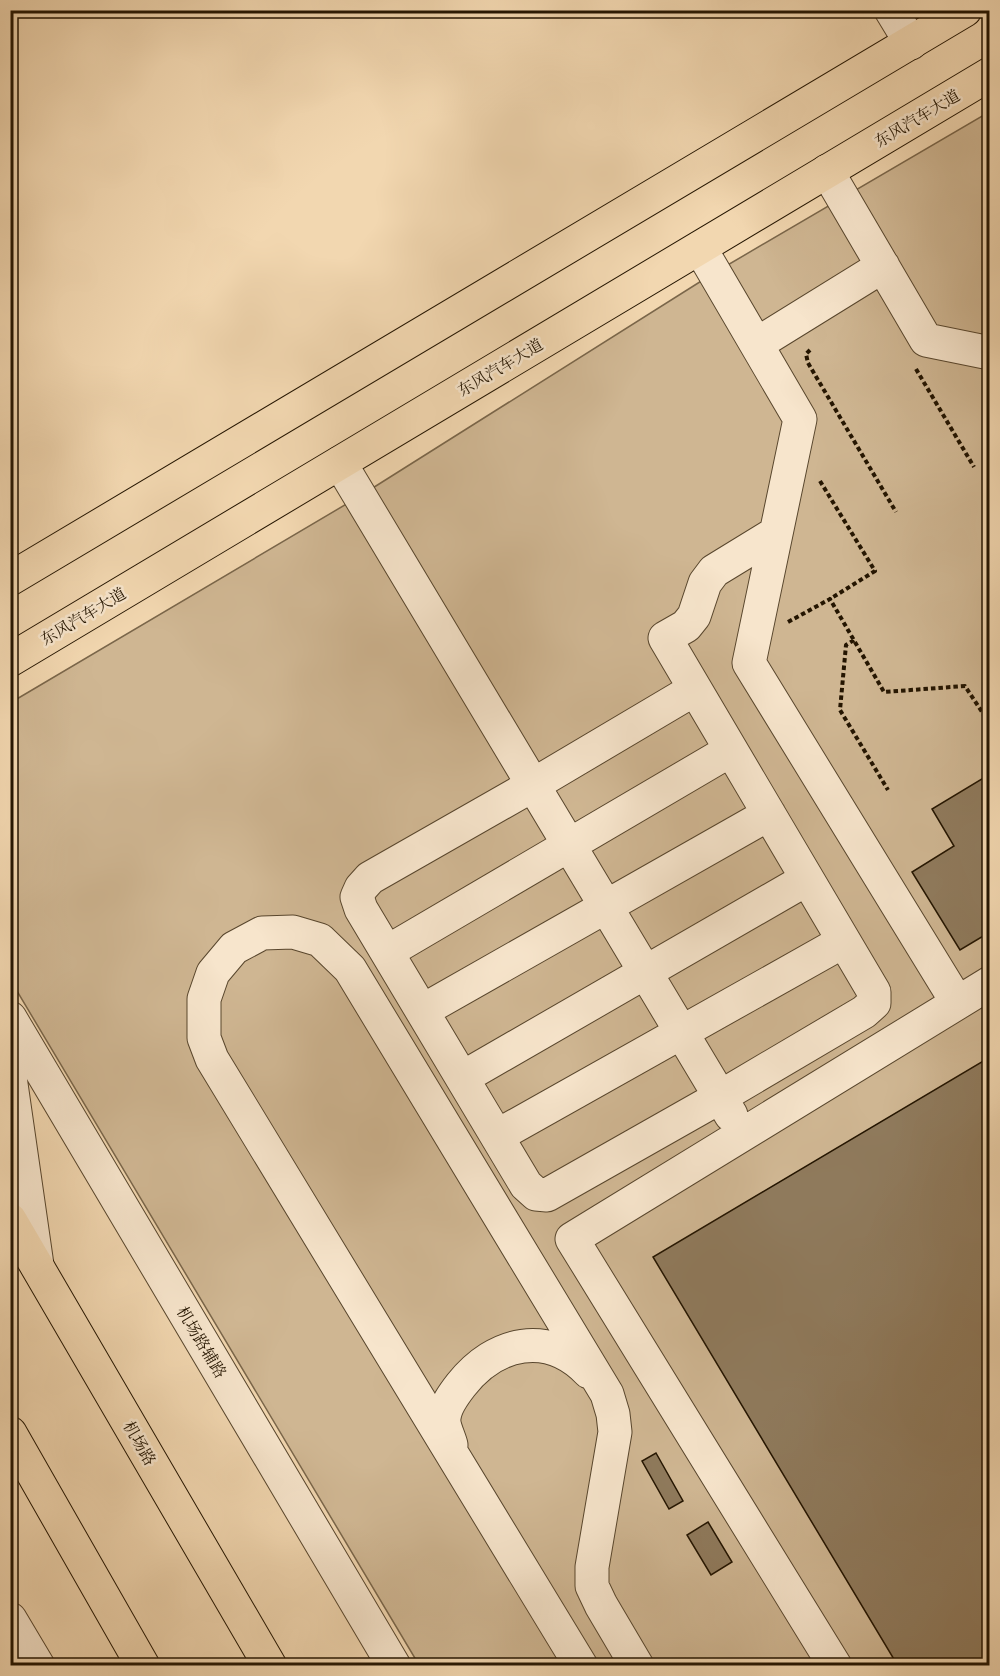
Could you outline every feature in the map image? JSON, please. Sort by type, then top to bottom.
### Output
[{"type":"main road","points":[[10,579],[965,10]]},
{"type":"main road","name":"东风汽车大道","points":[[10,660],[990,75]]},
{"type":"main road","name":"机场路","points":[[10,1220],[270,1665]]},
{"type":"main road","points":[[10,1433],[143,1665]]},
{"type":"street","points":[[891,10],[911,43]]},
{"type":"street","points":[[827,171],[926,340],[984,347]]},
{"type":"street","points":[[700,248],[800,419],[749,663],[957,1002]]},
{"type":"street","points":[[756,344],[883,266]]},
{"type":"street","points":[[340,463],[743,1134]]},
{"type":"street","points":[[695,689],[370,878],[357,897],[526,1185],[536,1194],[548,1195],[720,1097],[864,1012],[874,1003],[874,992],[665,638],[686,626],[694,616],[705,583],[714,571],[776,533]]},
{"type":"street","points":[[387,951],[731,750]]},
{"type":"street","points":[[422,1011],[769,814]]},
{"type":"street","points":[[462,1078],[807,879]]},
{"type":"street","points":[[581,1665],[213,1059],[204,1038],[204,999],[213,973],[234,948],[262,933],[293,932],[320,940],[350,969],[607,1394],[615,1432],[592,1567],[592,1586],[637,1665]]},
{"type":"street","points":[[497,1136],[844,941]]},
{"type":"street","points":[[836,1665],[572,1239],[990,983]]},
{"type":"street","name":"机场路辅路","points":[[10,1018],[394,1665]]},
{"type":"street","points":[[10,1077],[37,1265]]},
{"type":"street","points":[[454,1454],[444,1419],[451,1398],[466,1378],[484,1362],[505,1350],[528,1344],[554,1350],[579,1362],[601,1384]]},
{"type":"street","points":[[10,1619],[38,1665]]},
{"type":"path","points":[[811,347],[806,354],[808,363],[896,512]]},
{"type":"path","points":[[910,360],[974,467]]},
{"type":"path","points":[[832,420],[835,409]]},
{"type":"path","points":[[780,626],[830,599],[875,570],[818,478],[815,489]]},
{"type":"path","points":[[830,599],[884,692],[965,686],[990,724]]},
{"type":"path","points":[[854,640],[846,645],[840,710],[888,790]]},
{"type":"shaded area","points":[[989,112],[989,1665],[419,1665],[11,981],[10,703],[360,496],[714,273]]},
{"type":"building","points":[[990,774],[990,932],[960,950],[912,872],[954,846],[932,809]]},
{"type":"building","points":[[990,1057],[990,1666],[898,1666],[653,1257]]},
{"type":"building","points":[[656,1453],[683,1501],[669,1509],[642,1461]]},
{"type":"building","points":[[708,1522],[732,1562],[711,1575],[687,1535]]}]
